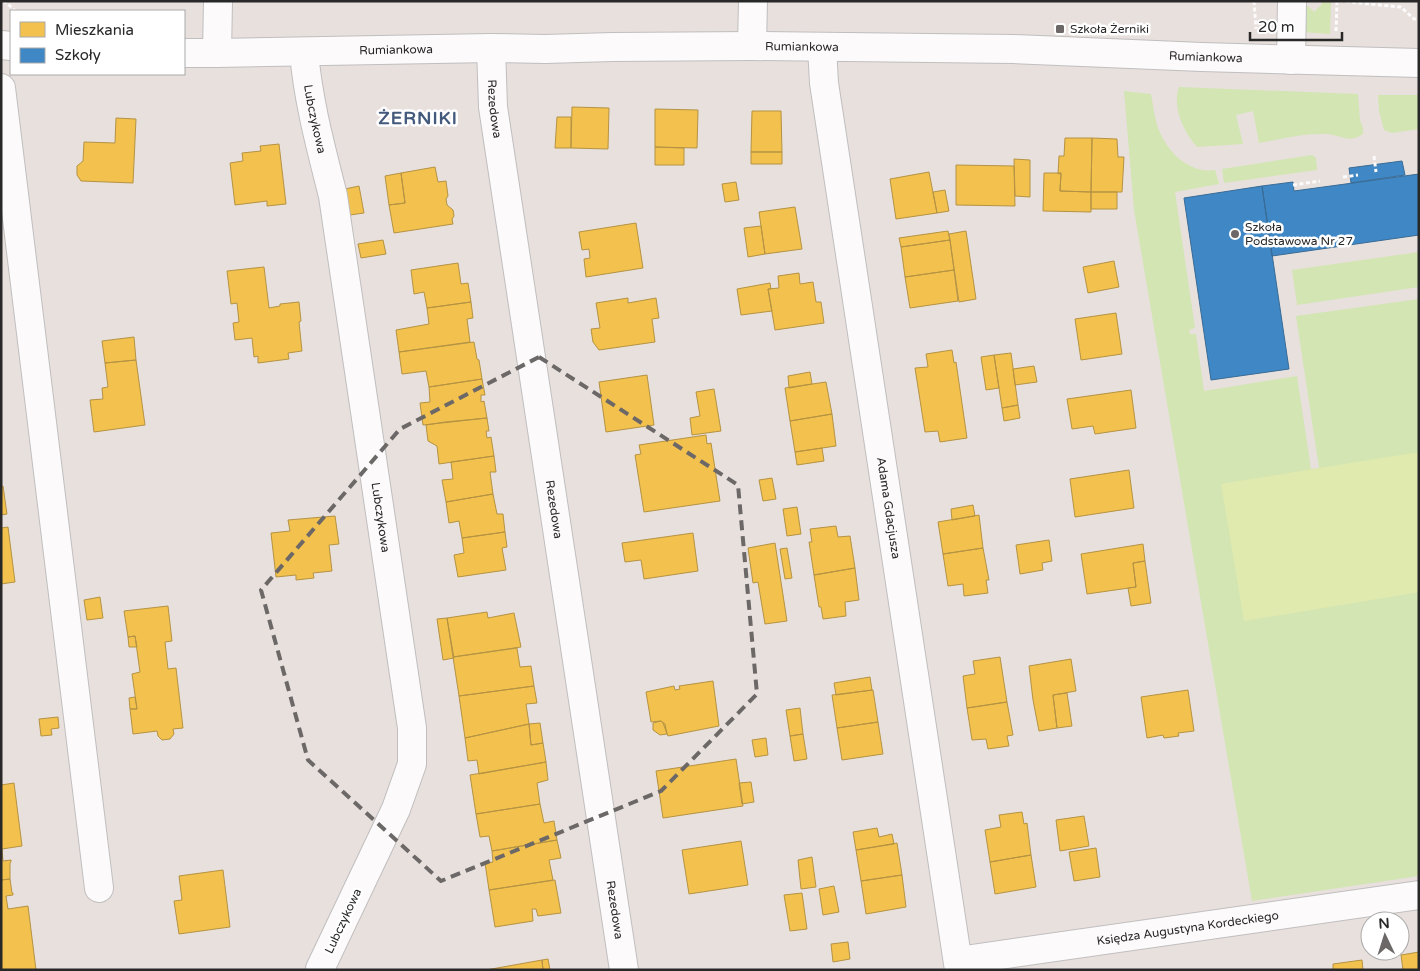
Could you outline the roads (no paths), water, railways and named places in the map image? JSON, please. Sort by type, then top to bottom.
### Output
[{"type":"street","points":[[217,53],[218,1]]},
{"type":"street","points":[[752,46],[753,1]]},
{"type":"street","points":[[1291,60],[1292,1]]},
{"type":"street","name":"Rumiankowa","points":[[185,52],[752,46],[1013,49],[1419,63]]},
{"type":"street","name":"Adama Gdacjusza","points":[[822,47],[824,83],[958,965]]},
{"type":"street","name":"Rezedowa","points":[[491,48],[493,107],[624,970]]},
{"type":"street","name":"Lubczykowa","points":[[304,52],[312,111],[333,196],[412,728],[412,764],[396,809],[320,969]]},
{"type":"street","points":[[1,88],[99,888]]},
{"type":"street","name":"Księdza Augustyna Kordeckiego","points":[[958,965],[1419,895]]},
{"type":"place","name":"Szkoła Żerniki","points":[[1060,29]]},
{"type":"place","name":"Szkoła Podstawowa Nr 27","points":[[1235,234]]},
{"type":"district","name":"ŻERNIKI","points":[[418,118]]}]
